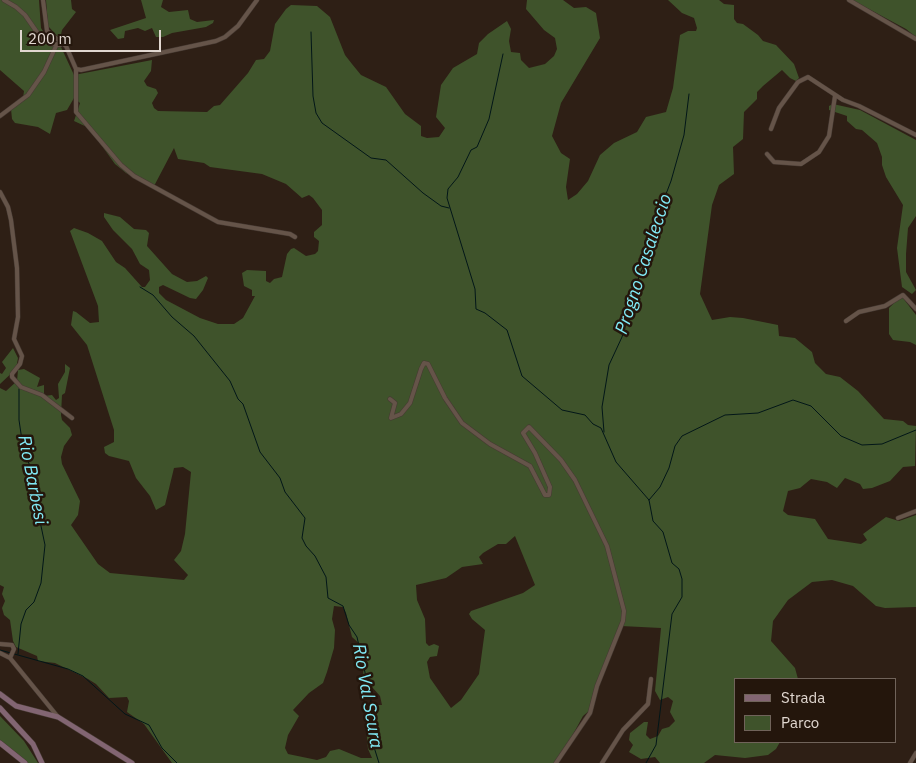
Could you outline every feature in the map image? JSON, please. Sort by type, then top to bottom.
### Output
[{"type":"street","points":[[4,0],[25,15],[41,38],[60,44]]},
{"type":"street","points":[[43,0],[44,23],[47,31],[69,50],[76,69],[76,112],[121,165],[134,176],[218,222],[290,234],[295,237]]},
{"type":"street","points":[[76,69],[81,70],[216,41],[225,37],[238,26],[257,0]]},
{"type":"street","points":[[849,0],[885,19],[916,39]]},
{"type":"street","points":[[0,116],[28,95],[60,44]]},
{"type":"street","points":[[771,129],[779,108],[803,78],[808,77],[835,96],[916,135]]},
{"type":"street","points":[[767,154],[774,162],[800,164],[820,152],[828,136],[835,96]]},
{"type":"street","points":[[0,192],[8,207],[11,220],[18,277],[18,317],[14,339],[22,356],[20,364],[12,374],[12,377],[21,387],[42,395],[72,418]]},
{"type":"street","points":[[846,321],[859,312],[885,306],[902,296],[916,309]]},
{"type":"street","points":[[390,399],[395,404],[391,418],[401,414],[410,403],[421,369],[424,363],[428,364],[445,398],[462,423],[490,444],[530,466],[545,495],[549,495],[550,487],[535,453],[523,433],[529,426],[561,460],[575,480],[603,538],[624,611],[623,621],[597,686],[590,713],[556,763]]},
{"type":"street","points":[[898,518],[916,511]]},
{"type":"street","points":[[0,644],[12,645],[14,648],[11,657]]},
{"type":"street","points":[[0,653],[11,657],[58,717]]},
{"type":"street","points":[[602,763],[623,730],[648,704],[651,679]]},
{"type":"street","points":[[0,694],[16,706],[58,717],[132,763]]},
{"type":"street","points":[[0,708],[33,744],[42,763]]},
{"type":"street","points":[[0,743],[25,763]]},
{"type":"street","points":[[910,763],[916,752]]},
{"type":"green space","points":[[0,0],[39,0],[41,28],[48,39],[61,47],[74,75],[152,60],[151,71],[144,81],[147,86],[156,89],[158,93],[152,103],[154,108],[158,111],[207,112],[214,106],[220,105],[248,73],[256,60],[264,59],[270,51],[275,24],[286,9],[291,5],[317,6],[330,17],[345,55],[361,75],[386,87],[405,114],[421,126],[421,136],[427,138],[439,137],[445,128],[436,117],[441,85],[453,68],[477,54],[479,43],[488,34],[507,21],[511,29],[509,41],[511,52],[520,53],[521,60],[529,68],[545,64],[554,56],[557,49],[555,38],[544,30],[526,9],[527,0],[563,0],[574,8],[586,7],[596,13],[600,38],[561,103],[552,136],[561,153],[570,159],[566,187],[568,200],[577,194],[588,181],[600,155],[614,143],[637,132],[646,117],[666,112],[673,88],[680,35],[688,31],[696,31],[697,28],[694,18],[682,13],[668,0],[719,0],[724,4],[734,5],[734,19],[737,23],[743,24],[763,41],[776,45],[794,64],[799,78],[796,81],[782,70],[757,92],[757,99],[744,112],[743,139],[733,147],[734,174],[719,185],[712,205],[700,294],[712,320],[730,317],[778,325],[779,336],[795,338],[812,352],[815,363],[826,374],[840,377],[858,391],[884,419],[903,421],[908,425],[916,426],[915,466],[903,467],[890,481],[872,488],[863,489],[860,484],[845,478],[837,488],[827,482],[811,479],[800,488],[788,491],[783,511],[788,515],[815,519],[828,539],[861,544],[867,540],[863,534],[886,517],[899,521],[916,515],[916,607],[885,608],[876,606],[853,586],[832,580],[812,582],[788,600],[773,621],[771,641],[795,668],[798,678],[734,678],[734,743],[779,743],[776,749],[768,755],[745,758],[715,755],[704,763],[660,763],[655,757],[641,759],[629,752],[633,745],[629,740],[630,733],[644,722],[648,722],[646,735],[650,739],[658,736],[662,729],[669,727],[675,721],[670,712],[673,701],[668,697],[660,700],[655,691],[661,628],[621,626],[590,710],[583,716],[565,749],[554,763],[172,763],[144,724],[127,712],[129,701],[127,697],[109,698],[96,684],[88,679],[55,663],[38,661],[37,656],[16,647],[13,641],[10,620],[4,615],[2,608],[5,601],[2,594],[4,587],[0,585],[0,388],[6,391],[17,381],[18,370],[24,369],[40,378],[37,387],[44,385],[44,396],[52,395],[56,400],[59,398],[58,384],[65,372],[65,364],[70,368],[65,393],[62,395],[61,415],[62,420],[70,428],[72,435],[64,446],[61,457],[62,464],[80,501],[78,515],[71,525],[98,564],[110,573],[184,580],[188,575],[174,560],[181,551],[185,534],[191,472],[183,467],[174,468],[165,505],[156,510],[150,496],[136,478],[129,461],[109,456],[105,453],[104,447],[114,442],[114,430],[87,345],[71,325],[73,311],[90,323],[99,322],[98,306],[70,231],[74,228],[102,241],[116,262],[125,268],[142,287],[145,287],[150,280],[149,270],[140,264],[132,249],[113,230],[104,217],[104,213],[120,217],[134,229],[146,230],[149,233],[147,246],[172,274],[187,282],[197,281],[206,276],[208,278],[203,290],[196,299],[163,285],[159,287],[159,293],[166,300],[200,318],[218,324],[234,324],[243,318],[255,296],[252,296],[252,290],[244,286],[242,273],[247,270],[266,271],[266,281],[270,283],[274,279],[282,277],[287,254],[291,249],[294,248],[306,256],[315,254],[318,251],[319,241],[314,237],[314,232],[322,225],[322,210],[309,195],[302,198],[286,184],[262,174],[210,167],[204,163],[178,159],[174,148],[153,188],[126,173],[115,164],[89,128],[74,121],[80,103],[74,98],[67,110],[56,113],[50,134],[38,127],[15,123],[12,119],[11,109],[14,105],[18,105],[23,98],[24,91],[0,70]],"holes":[[[515,536],[535,585],[523,593],[471,611],[469,614],[472,619],[485,630],[479,674],[461,700],[451,708],[430,678],[427,662],[430,657],[437,656],[439,646],[434,644],[429,646],[426,643],[425,619],[417,600],[416,585],[446,578],[462,567],[483,564],[479,557],[483,553],[498,544],[506,544]],[[334,606],[343,607],[352,637],[364,648],[363,677],[380,696],[382,705],[370,705],[365,714],[368,749],[372,758],[361,758],[339,749],[330,751],[326,757],[317,760],[288,754],[285,748],[288,735],[299,716],[293,710],[309,693],[323,683],[334,648],[335,630],[332,619]]]},
{"type":"green space","points":[[46,0],[71,0],[72,9],[76,12],[62,30],[60,39],[48,26]]},
{"type":"green space","points":[[141,0],[163,0],[161,7],[169,12],[188,10],[190,19],[197,22],[214,20],[213,23],[206,27],[172,33],[163,37],[156,37],[152,28],[145,31],[138,28],[125,31],[124,38],[118,39],[110,30],[146,18]]},
{"type":"green space","points":[[852,0],[916,0],[916,37],[906,29]]},
{"type":"green space","points":[[833,104],[860,110],[916,140],[916,216],[908,228],[906,254],[906,272],[916,290],[912,294],[902,287],[897,248],[903,205],[886,177],[877,143],[862,130],[856,129],[847,121],[847,116],[829,110],[829,106]]},
{"type":"green space","points":[[899,298],[903,298],[916,315],[916,345],[910,342],[893,340],[889,334],[889,308]]},
{"type":"green space","points":[[13,348],[18,358],[16,369],[0,384],[0,373],[2,374],[6,368],[2,362]]},
{"type":"green space","points":[[0,716],[24,741],[38,763],[27,763],[0,740]]},
{"type":"waterway","points":[[311,32],[313,96],[316,113],[322,123],[371,158],[386,160],[423,193],[441,206],[449,208]]},
{"type":"waterway","points":[[503,54],[489,119],[477,147],[471,150],[458,177],[448,189],[447,198],[475,289],[476,309],[485,313],[507,330],[522,376],[562,410],[585,415],[593,424],[601,428],[616,462],[649,500],[653,521],[663,532],[672,563],[679,569],[682,579],[682,597],[672,614],[656,745],[646,763]]},
{"type":"waterway","name":"Progno Casaleccio","points":[[604,432],[602,407],[609,365],[622,337],[635,287],[648,254],[651,233],[671,181],[684,135],[689,94]]},
{"type":"waterway","name":"Rio Val Scura","points":[[140,287],[153,295],[172,317],[194,336],[230,381],[238,399],[243,404],[260,452],[280,478],[285,492],[305,518],[302,538],[315,556],[326,577],[328,598],[343,606],[349,625],[357,637],[371,699],[369,731],[379,763]]},
{"type":"waterway","name":"Rio Barbesi","points":[[18,654],[21,624],[26,610],[34,602],[41,583],[45,545],[37,507],[36,477],[24,454],[19,420],[19,389]]},
{"type":"waterway","points":[[649,500],[660,487],[669,468],[675,446],[682,436],[725,415],[758,413],[793,400],[811,406],[841,436],[862,445],[882,444],[916,430]]},
{"type":"waterway","points":[[0,650],[68,669],[83,676],[125,714],[149,725],[162,748],[177,763]]}]
